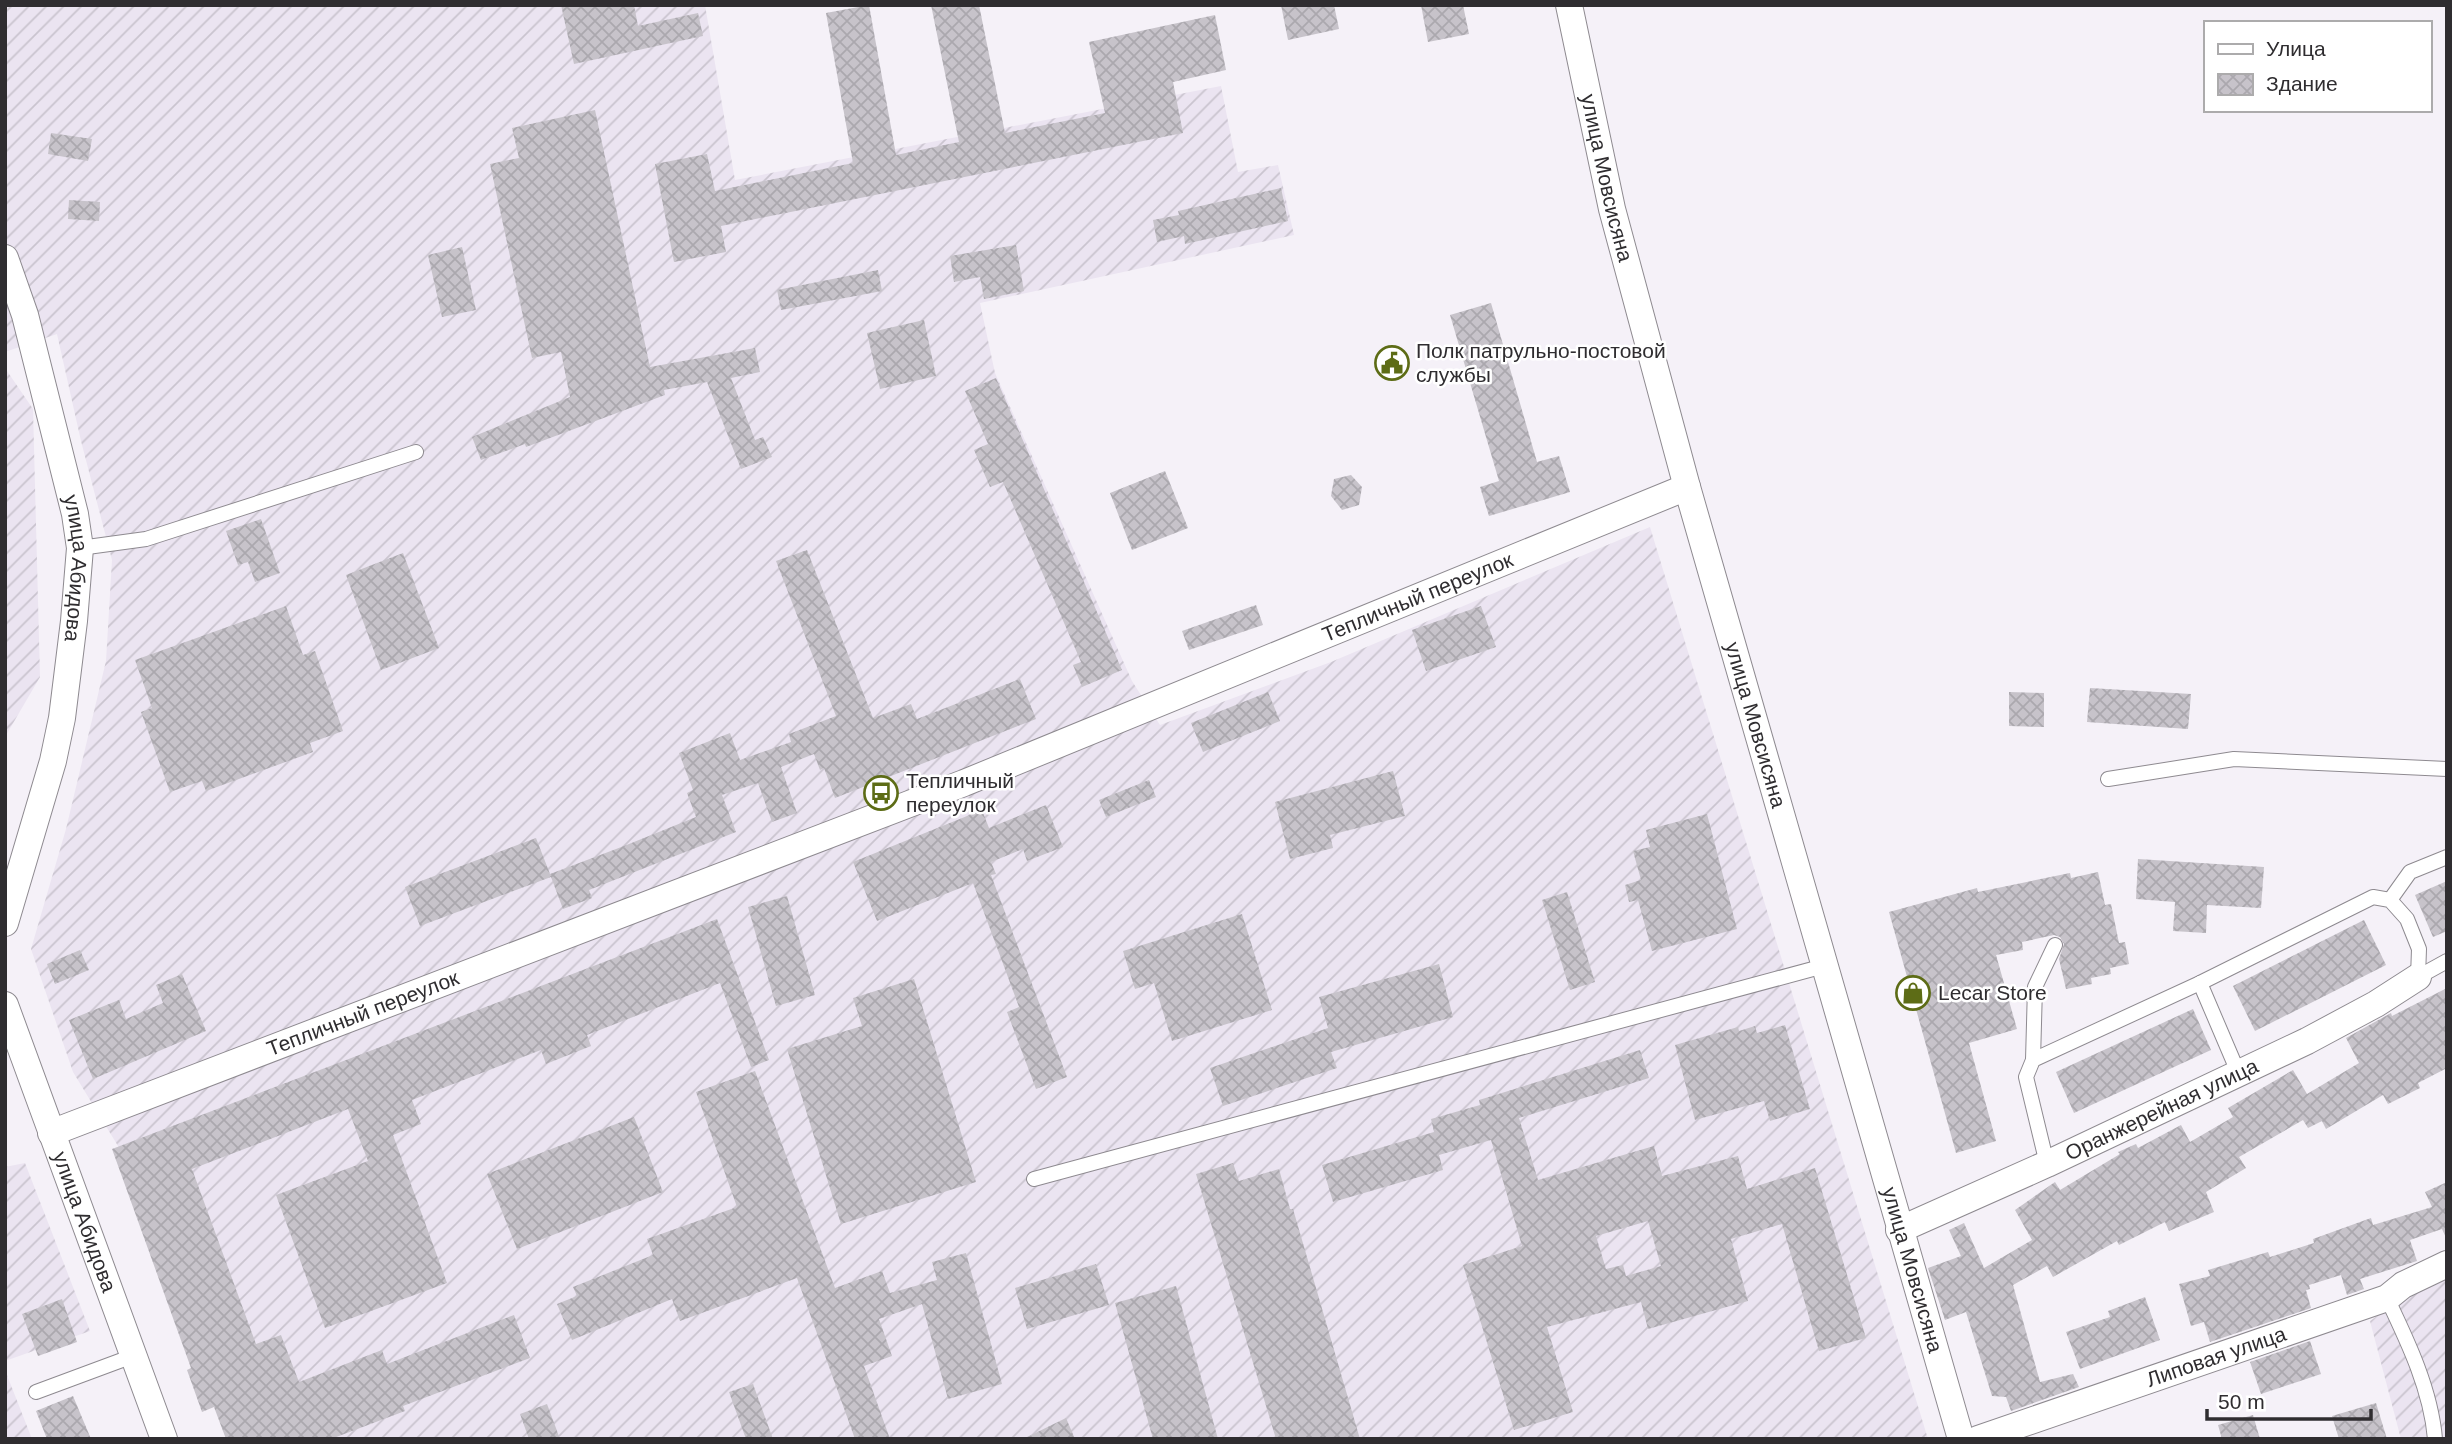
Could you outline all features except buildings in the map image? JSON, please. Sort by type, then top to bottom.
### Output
[{"type":"street","name":"улица Мовсисяна","points":[[1569,5],[1612,209],[1687,487],[1961,1439]]},
{"type":"street","name":"улица Абидова","points":[[5,258],[25,315],[75,514],[80,548],[60,729],[5,923]]},
{"type":"street","name":"Тепличный переулок","points":[[51,1133],[964,783],[1687,487]]},
{"type":"street","name":"Оранжерейная улица","points":[[1899,1230],[2047,1164],[2307,1041],[2376,1004],[2418,977]]},
{"type":"street","name":"улица Абидова","points":[[5,1005],[164,1439]]},
{"type":"street","name":"Липовая улица","points":[[1978,1439],[2388,1298],[2403,1285],[2447,1264]]},
{"type":"lane","points":[[80,548],[146,540],[416,452]]},
{"type":"lane","points":[[2108,779],[2234,759],[2447,769]]},
{"type":"lane","points":[[2390,900],[2410,872],[2447,857]]},
{"type":"lane","points":[[2034,1060],[2200,984],[2373,897],[2390,900],[2407,919],[2419,949],[2418,977]]},
{"type":"lane","points":[[2047,1164],[2026,1077],[2034,1060],[2035,987],[2055,945]]},
{"type":"lane","points":[[2418,977],[2447,961]]},
{"type":"lane","points":[[1034,1179],[1824,966]]},
{"type":"lane","points":[[2200,984],[2238,1072]]},
{"type":"lane","points":[[2388,1298],[2410,1347],[2434,1423],[2435,1439]]},
{"type":"lane","points":[[36,1392],[133,1356]]},
{"type":"shaded area","points":[[5,5],[705,5],[735,180],[1221,86],[1238,172],[1278,165],[1294,235],[980,303],[995,373],[1132,681],[1160,725],[1331,662],[1650,527],[1928,1439],[234,1439],[118,1146],[73,1072],[31,949],[66,829],[106,661],[112,560],[57,334],[5,352]]},
{"type":"shaded area","points":[[5,368],[33,409],[40,677],[5,737]]},
{"type":"shaded area","points":[[25,1163],[90,1331],[5,1361],[5,1167]]},
{"type":"shaded area","points":[[2447,1278],[2447,1439],[2401,1439],[2370,1321],[2401,1299]]},
{"type":"shaded area","points":[[5,1370],[32,1439],[5,1439]]},
{"type":"place","name":"Полк патрульно-постовой службы","points":[[1392,363]]},
{"type":"place","name":"Тепличный переулок","points":[[881,793]]},
{"type":"place","name":"Lecar Store","points":[[1913,993]]}]
